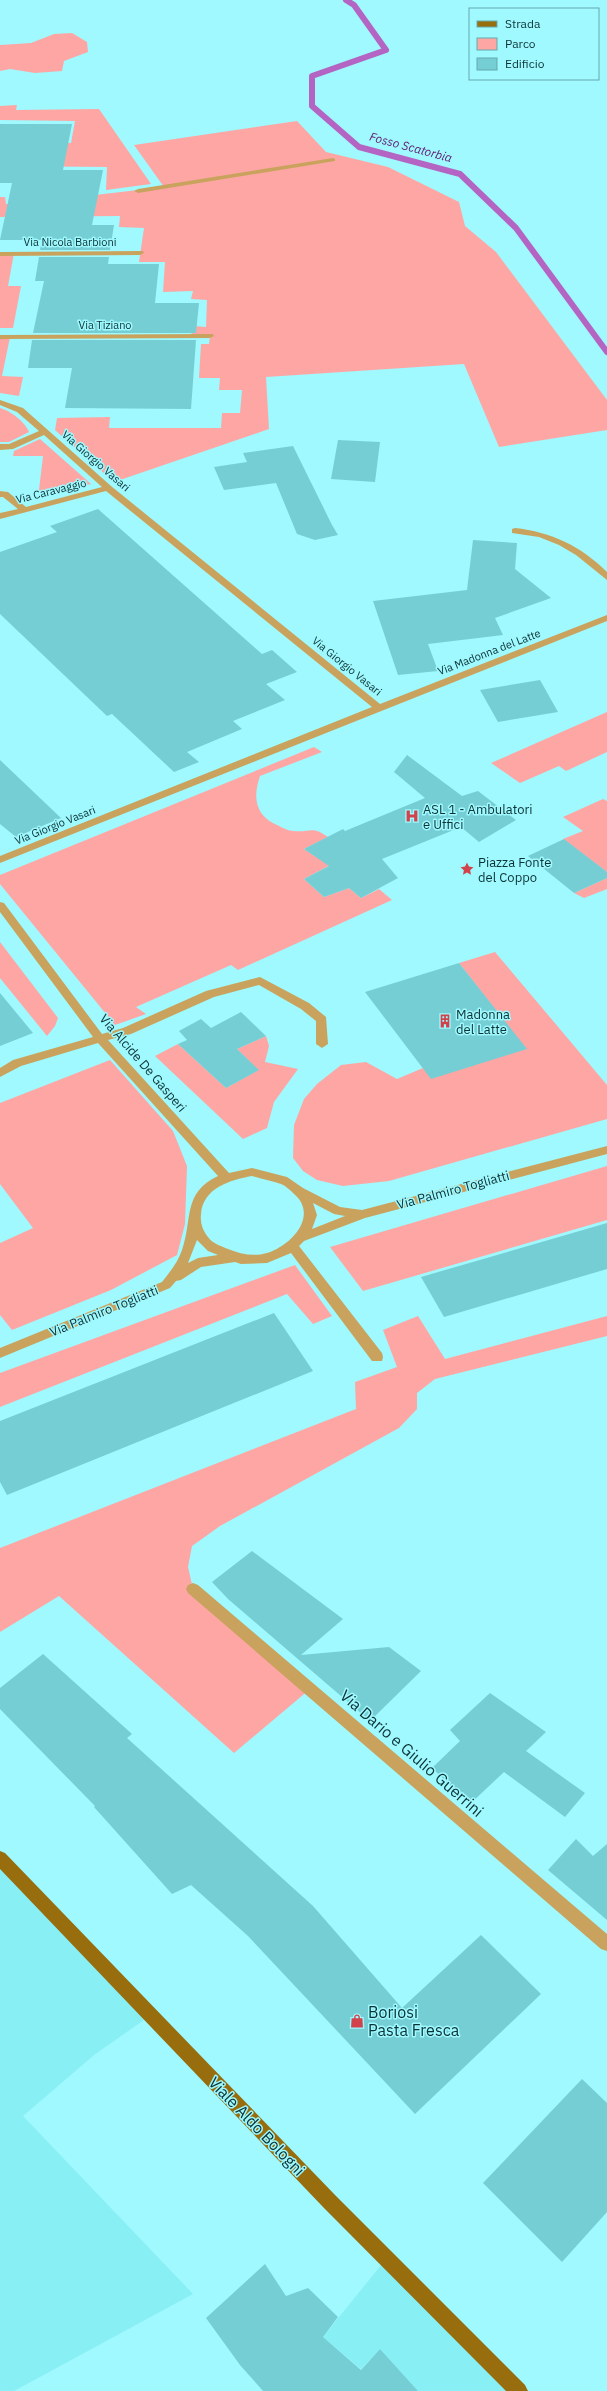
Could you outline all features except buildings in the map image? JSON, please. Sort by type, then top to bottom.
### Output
[{"type":"main road","name":"Viale Aldo Bologni","points":[[0,1858],[324,2196],[518,2391]]},
{"type":"street","points":[[138,191],[333,160]]},
{"type":"street","name":"Via Nicola Barbioni","points":[[0,254],[140,253]]},
{"type":"street","name":"Via Tiziano","points":[[0,337],[210,336]]},
{"type":"street","name":"Via Giorgio Vasari","points":[[0,402],[20,410],[108,488],[379,708],[0,860]]},
{"type":"street","points":[[0,447],[10,447],[44,432]]},
{"type":"street","name":"Via Caravaggio","points":[[0,516],[108,488]]},
{"type":"street","points":[[0,494],[6,494],[23,509]]},
{"type":"street","points":[[514,531],[545,536],[562,542],[599,569],[607,578]]},
{"type":"street","name":"Via Madonna del Latte","points":[[379,708],[607,618]]},
{"type":"street","name":"Via Alcide De Gasperi","points":[[0,905],[73,1001],[99,1038],[150,1091],[226,1177]]},
{"type":"street","points":[[0,1073],[17,1063],[127,1031],[210,994],[260,981],[305,1006],[322,1020],[322,1044]]},
{"type":"street","name":"Via Palmiro Togliatti","points":[[302,1192],[338,1211],[362,1214],[607,1150]]},
{"type":"street","points":[[166,1285],[198,1262],[234,1258],[266,1258],[280,1254],[293,1247],[304,1237],[310,1226],[311,1214],[309,1203],[302,1192],[289,1181],[271,1175],[252,1172],[226,1177],[211,1185],[200,1197],[194,1210],[194,1224],[199,1235],[208,1245],[234,1258]]},
{"type":"street","points":[[304,1237],[362,1214]]},
{"type":"street","name":"Via Palmiro Togliatti","points":[[0,1354],[166,1285],[183,1265],[190,1250],[194,1224]]},
{"type":"street","points":[[293,1247],[377,1357]]},
{"type":"street","name":"Via Dario e Giulio Guerrini","points":[[193,1588],[607,1944]]},
{"type":"shaded area","points":[[0,1858],[151,2015],[94,2055],[23,2116],[193,2294],[14,2391],[0,2391]]},
{"type":"shaded area","points":[[386,2259],[519,2391],[418,2391],[380,2349],[361,2369],[323,2337]]},
{"type":"green space","points":[[72,33],[87,42],[88,52],[64,61],[62,71],[35,73],[10,69],[0,71],[0,45],[31,43],[54,34]]},
{"type":"green space","points":[[17,105],[16,110],[99,109],[151,184],[106,190],[107,167],[0,166],[63,143],[71,143],[75,121],[0,120],[0,106]]},
{"type":"green space","points":[[297,121],[326,152],[388,167],[459,202],[465,226],[496,252],[607,400],[607,430],[499,447],[464,364],[266,377],[269,429],[114,482],[55,430],[57,418],[110,417],[109,428],[221,428],[222,413],[240,413],[242,390],[219,390],[220,378],[199,378],[201,344],[209,344],[210,336],[191,336],[193,326],[206,327],[207,300],[191,299],[193,291],[163,292],[165,262],[139,262],[144,228],[119,227],[120,216],[0,217],[0,197],[5,197],[6,204],[93,204],[95,195],[164,187],[134,145]]},
{"type":"green space","points":[[14,253],[8,286],[21,286],[13,328],[0,328],[0,254]]},
{"type":"green space","points":[[0,337],[10,337],[2,376],[23,377],[19,396],[0,393]]},
{"type":"green space","points":[[0,408],[17,417],[29,432],[9,442],[0,442]]},
{"type":"green space","points":[[40,439],[91,484],[42,497],[39,490],[43,456],[13,456],[14,451]]},
{"type":"green space","points":[[607,712],[607,752],[566,771],[559,766],[520,783],[491,763]]},
{"type":"green space","points":[[314,747],[322,752],[260,776],[256,792],[256,800],[261,812],[265,818],[271,822],[288,830],[314,830],[328,837],[304,849],[316,857],[338,861],[304,879],[324,897],[349,888],[361,898],[379,889],[392,900],[238,970],[231,965],[136,1007],[146,1014],[115,1025],[0,884],[0,875]]},
{"type":"green space","points":[[603,799],[607,801],[607,872],[563,839],[583,831],[563,817]]},
{"type":"green space","points":[[607,878],[607,889],[584,898],[574,893]]},
{"type":"green space","points":[[0,942],[58,1018],[55,1026],[47,1036],[0,978]]},
{"type":"green space","points":[[495,952],[607,1085],[607,1119],[389,1181],[343,1186],[317,1180],[303,1171],[293,1158],[294,1125],[304,1099],[317,1084],[341,1065],[366,1062],[397,1079],[423,1068],[526,1049],[459,963]]},
{"type":"green space","points":[[266,1036],[269,1046],[265,1062],[298,1069],[274,1102],[267,1128],[243,1139],[155,1056],[178,1044],[226,1088],[258,1070],[237,1049]]},
{"type":"green space","points":[[110,1060],[173,1131],[187,1166],[185,1224],[177,1255],[111,1290],[12,1330],[0,1315],[0,1243],[33,1228],[0,1184],[0,1103]]},
{"type":"green space","points":[[607,1166],[607,1220],[363,1291],[330,1247]]},
{"type":"green space","points":[[295,1265],[332,1316],[313,1324],[287,1294],[0,1407],[0,1373]]},
{"type":"green space","points":[[418,1316],[445,1359],[607,1316],[607,1336],[435,1379],[417,1393],[417,1409],[399,1428],[220,1526],[192,1546],[188,1567],[193,1589],[310,1689],[234,1753],[59,1596],[0,1632],[0,1548],[356,1409],[355,1382],[397,1367],[383,1330]]},
{"type":"waterway","name":"Fosso Scatorbia","points":[[346,0],[354,5],[386,50],[312,76],[312,106],[359,147],[460,174],[516,228],[607,352]]},
{"type":"place","name":"ASL 1 - Ambulatori e Uffici","points":[[412,816]]},
{"type":"place","name":"Piazza Fonte del Coppo","points":[[467,869]]},
{"type":"place","name":"Madonna del Latte","points":[[445,1021]]},
{"type":"place","name":"Boriosi Pasta Fresca","points":[[357,2021]]}]
